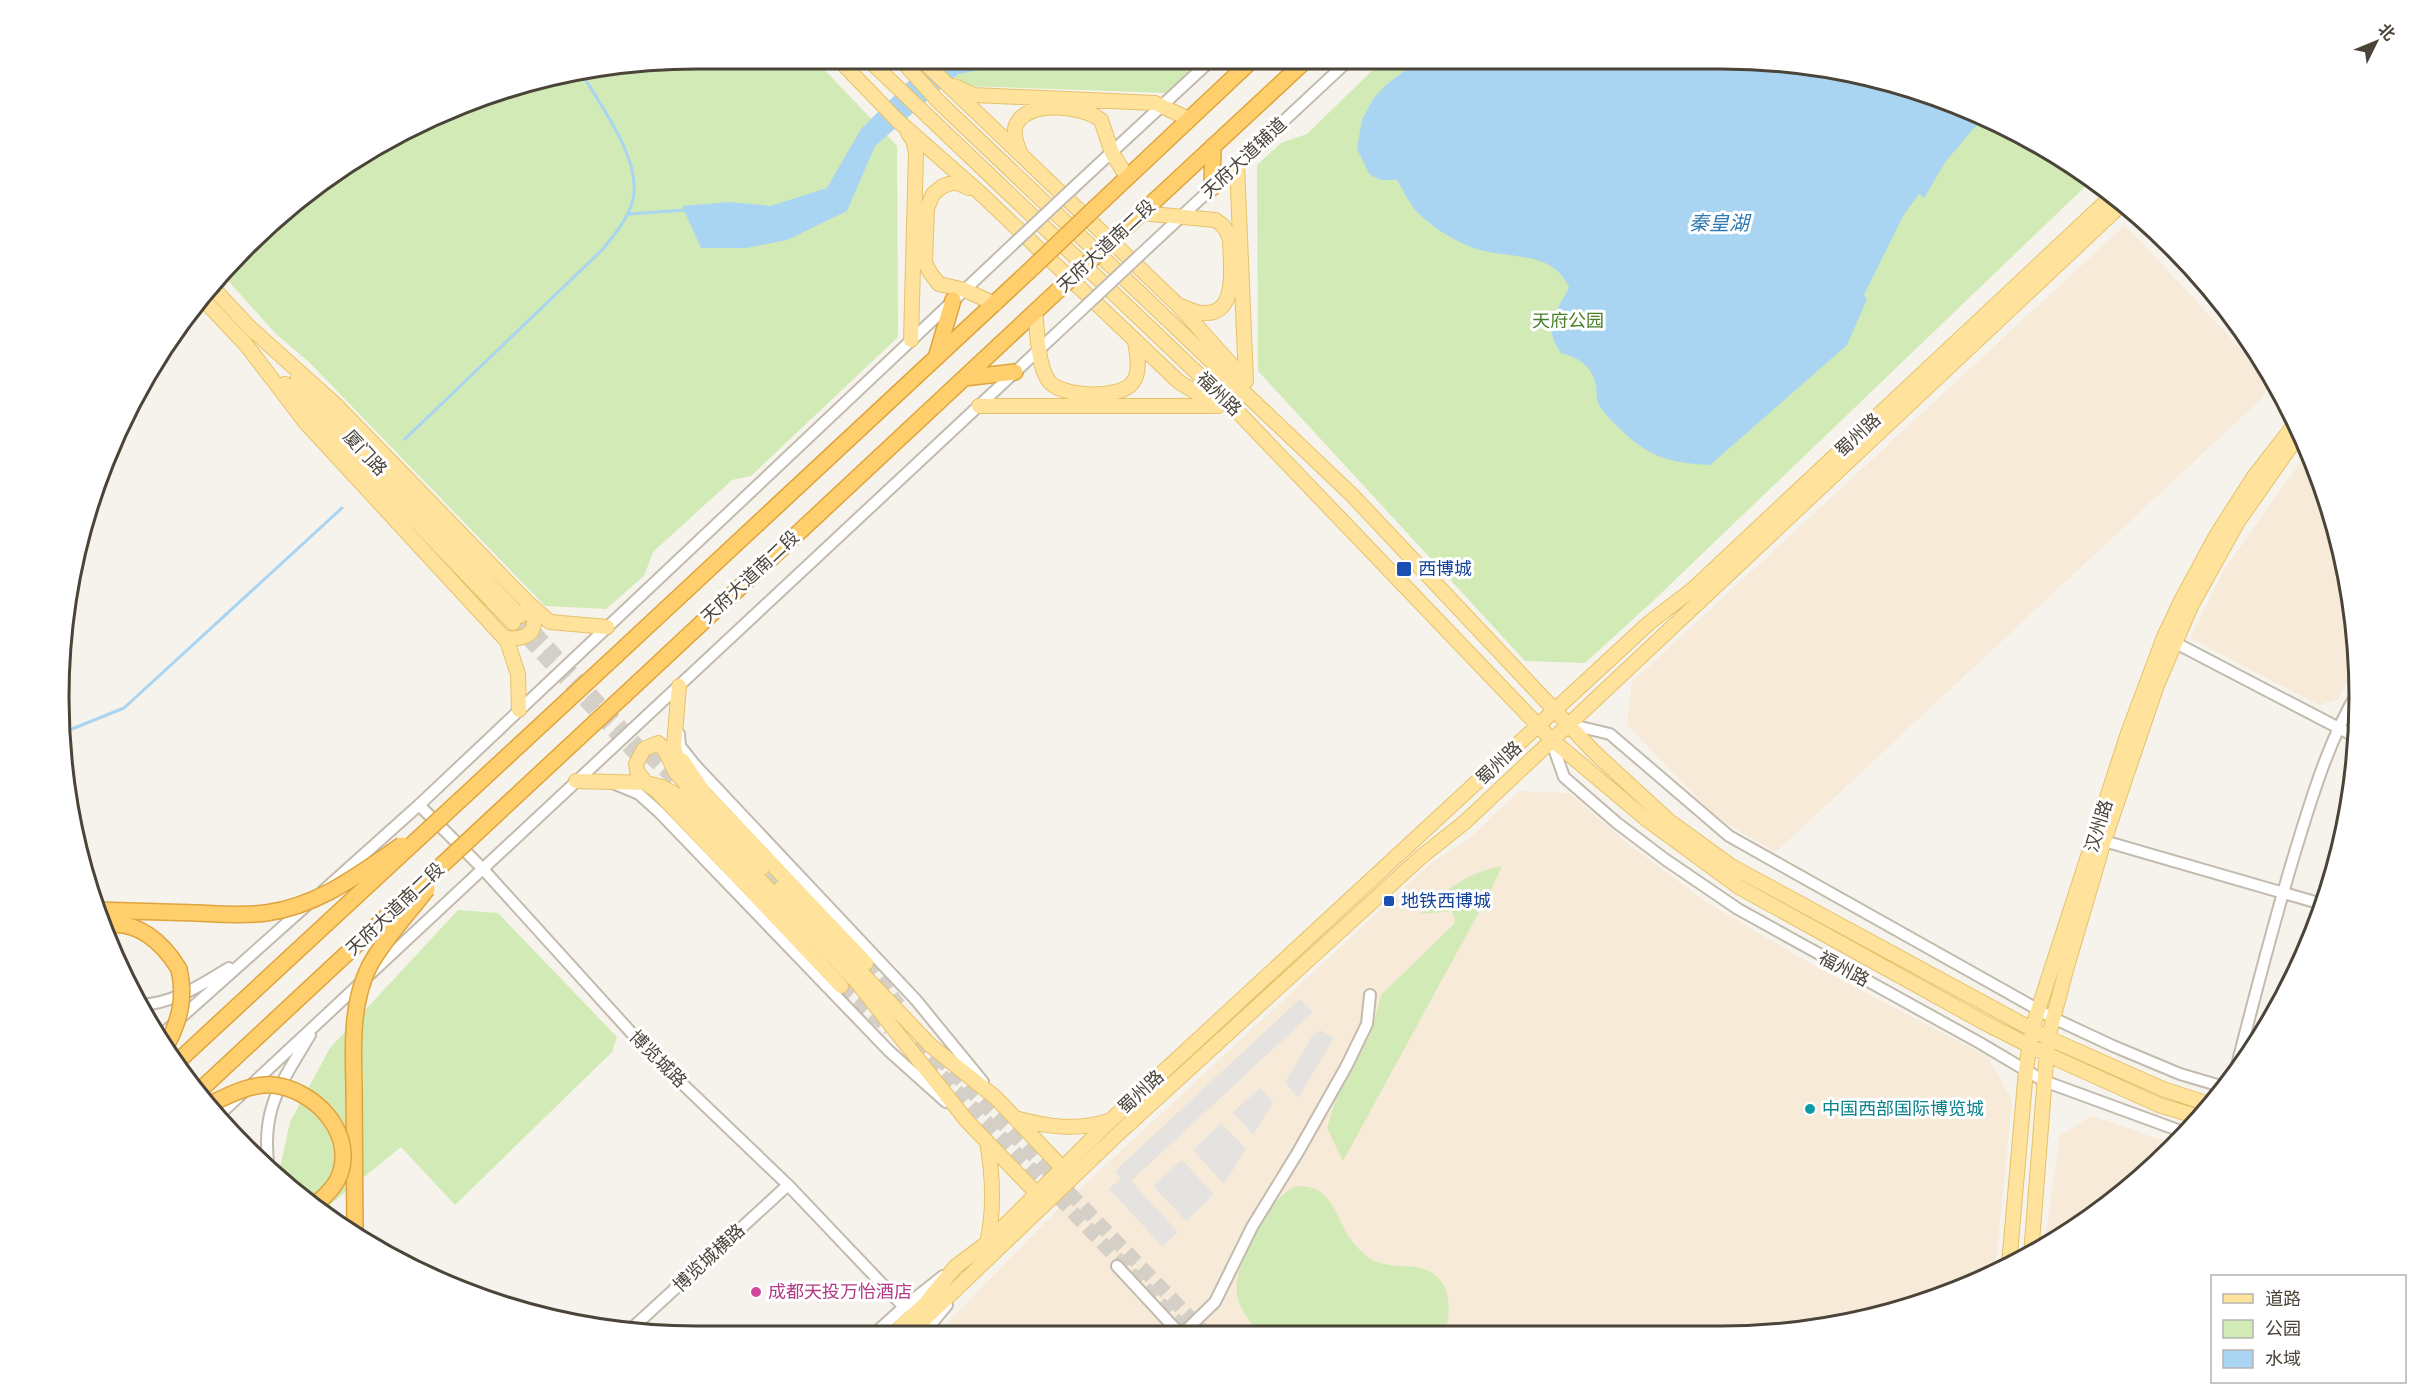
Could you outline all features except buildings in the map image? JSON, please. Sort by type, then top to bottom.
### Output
[{"type":"highway","name":"天府大道南二段","points":[[182,1057],[935,360],[1243,69]]},
{"type":"highway","name":"天府大道南二段","points":[[204,1086],[1296,69]]},
{"type":"highway","points":[[1212,188],[1214,146]]},
{"type":"highway","points":[[935,360],[953,300]]},
{"type":"highway","points":[[964,378],[1015,372]]},
{"type":"highway","points":[[106,910],[234,914],[266,913],[293,908],[333,891],[444,817]]},
{"type":"highway","points":[[355,1224],[353,1045],[361,987],[369,967],[382,946],[458,850]]},
{"type":"highway","points":[[111,924],[131,926],[150,935],[168,952],[179,969],[183,986],[181,1007],[176,1028],[170,1039]]},
{"type":"highway","points":[[216,1101],[249,1088],[271,1085],[295,1089],[319,1105],[334,1126],[342,1146],[341,1171],[330,1193],[321,1200]]},
{"type":"main road","points":[[848,69],[897,120],[981,193],[1179,382],[1218,406],[1323,502]]},
{"type":"main road","name":"福州路","points":[[879,69],[1237,411],[1551,739],[1645,818],[1739,888],[1813,930],[2046,1054],[2159,1105],[2191,1114]]},
{"type":"main road","name":"福州路","points":[[909,69],[946,109],[1352,495],[1595,753],[1670,821],[1731,866],[2048,1038],[2163,1089],[2201,1102]]},
{"type":"main road","points":[[931,69],[1179,306],[1352,495]]},
{"type":"main road","points":[[939,77],[962,91],[974,95],[1163,105],[1189,119]]},
{"type":"main road","points":[[1022,157],[1015,136],[1015,124],[1029,112],[1049,107],[1083,111],[1101,120],[1112,153],[1127,177]]},
{"type":"main road","points":[[897,120],[913,140],[916,152],[911,340]]},
{"type":"main road","points":[[1237,165],[1245,380]]},
{"type":"main road","points":[[981,193],[955,182],[943,186],[933,194],[927,208],[925,263],[939,284],[965,290],[995,304]]},
{"type":"main road","name":"蜀州路","points":[[918,1326],[970,1277],[1067,1174],[1110,1121],[1649,623],[1693,589],[2106,202]]},
{"type":"main road","name":"蜀州路","points":[[1067,1174],[1129,1124],[1421,856],[1465,822],[2116,210]]},
{"type":"main road","points":[[1142,213],[1215,220],[1222,224],[1227,232],[1230,240],[1231,292],[1220,308],[1212,312],[1201,313],[1179,306]]},
{"type":"main road","name":"厦门路","points":[[208,304],[517,620],[217,293]]},
{"type":"main road","points":[[1035,312],[1043,370],[1050,383],[1059,390],[1071,394],[1110,393],[1125,388],[1134,381],[1138,358],[1135,341]]},
{"type":"main road","points":[[246,324],[337,406],[527,602],[550,622],[607,627]]},
{"type":"main road","points":[[244,342],[305,422],[503,637],[513,655],[518,674],[519,710]]},
{"type":"main road","points":[[979,406],[1218,406]]},
{"type":"main road","name":"汉州路","points":[[2032,1244],[2048,1038],[2104,841],[2182,598],[2216,536],[2253,478],[2289,431]]},
{"type":"main road","name":"汉州路","points":[[2010,1255],[2026,1070],[2032,1029],[2037,1008],[2089,860],[2143,688],[2237,523],[2294,442]]},
{"type":"main road","points":[[503,637],[515,640],[521,638],[532,627],[534,621],[527,602]]},
{"type":"main road","points":[[679,686],[674,746],[682,779]]},
{"type":"main road","points":[[841,986],[657,791],[646,783],[637,771],[636,764],[644,749],[658,743],[663,747],[674,773],[682,779],[700,802],[930,1045],[996,1098],[1067,1174]]},
{"type":"main road","points":[[674,746],[689,773],[705,794],[866,963]]},
{"type":"main road","points":[[576,782],[646,783],[662,787],[681,797],[856,981],[967,1121],[1042,1199]]},
{"type":"main road","points":[[1013,1118],[1043,1126],[1087,1128],[1110,1121]]},
{"type":"main road","points":[[987,1142],[993,1175],[992,1221],[987,1243]]},
{"type":"main road","name":"蜀州路","points":[[902,1326],[926,1303],[956,1267],[1042,1199]]},
{"type":"street","points":[[165,1031],[419,804],[1202,69]]},
{"type":"street","name":"天府大道辅道","points":[[224,1111],[1339,69]]},
{"type":"street","points":[[2169,639],[2348,733]]},
{"type":"street","points":[[2241,1050],[2282,893],[2309,807],[2338,728],[2349,709]]},
{"type":"street","points":[[677,720],[680,746],[695,765],[916,1000],[996,1098]]},
{"type":"street","points":[[1568,724],[1610,734],[1729,836],[2053,1018],[2180,1074],[2215,1084]]},
{"type":"street","name":"福州路","points":[[1551,739],[1564,777],[1617,823],[1738,909],[2044,1081],[2177,1130]]},
{"type":"street","points":[[612,783],[639,794],[659,812],[881,1043],[967,1121]]},
{"type":"street","name":"博览城路","points":[[419,804],[482,868],[646,1049],[788,1185],[904,1307]]},
{"type":"street","points":[[2104,841],[2315,902]]},
{"type":"street","points":[[149,1005],[180,997],[248,957]]},
{"type":"street","points":[[1190,1326],[1215,1302],[1252,1227],[1346,1067],[1366,1024],[1370,995]]},
{"type":"street","points":[[267,1155],[265,1144],[268,1118],[276,1092],[317,1023]]},
{"type":"street","name":"博览城横路","points":[[637,1323],[788,1185]]},
{"type":"street","points":[[1116,1266],[1173,1326]]},
{"type":"street","points":[[883,1326],[956,1267]]},
{"type":"street","points":[[929,1326],[970,1277]]},
{"type":"shaded area","points":[[2125,225],[2249,357],[2267,387],[2260,400],[1776,852],[1718,819],[1627,725],[1632,682]]},
{"type":"shaded area","points":[[2302,460],[2328,535],[2344,615],[2349,679],[2338,699],[2319,705],[2190,638],[2224,570]]},
{"type":"shaded area","points":[[1520,791],[1569,793],[1626,842],[1706,902],[1818,968],[1987,1056],[2012,1100],[1996,1262],[1923,1293],[1883,1305],[1803,1321],[1762,1325],[945,1326],[1054,1213],[1431,863],[1466,841]]},
{"type":"shaded area","points":[[1300,999],[1313,1012],[1131,1181],[1178,1232],[1162,1246],[1109,1189],[1121,1178],[1115,1171]]},
{"type":"shaded area","points":[[1320,1030],[1334,1038],[1298,1098],[1285,1082],[1313,1035]]},
{"type":"shaded area","points":[[1260,1088],[1273,1102],[1253,1135],[1233,1112]]},
{"type":"shaded area","points":[[2092,1116],[2166,1141],[2103,1196],[2046,1235],[2060,1135]]},
{"type":"shaded area","points":[[1221,1123],[1246,1149],[1224,1184],[1193,1150]]},
{"type":"shaded area","points":[[1182,1160],[1214,1194],[1186,1221],[1153,1186]]},
{"type":"green space","points":[[824,69],[897,146],[898,337],[751,476],[732,480],[653,552],[644,576],[606,609],[545,606],[309,362],[276,334],[228,280],[253,253],[315,199],[383,153],[457,117],[495,102],[535,90],[615,74],[656,70]]},
{"type":"green space","points":[[945,69],[1193,69],[1167,93],[965,86]]},
{"type":"green space","name":"天府公园","points":[[1374,69],[1762,70],[1843,81],[1923,102],[1961,117],[2035,153],[2085,186],[1653,601],[1585,663],[1525,661],[1258,371],[1257,165],[1281,143],[1307,134]]},
{"type":"green space","points":[[1502,866],[1343,1161],[1327,1128],[1336,1099],[1371,1033],[1381,995],[1454,924],[1455,917],[1451,911],[1419,914],[1467,878]]},
{"type":"green space","points":[[458,910],[498,913],[617,1037],[612,1052],[455,1205],[401,1147],[329,1206],[280,1167],[290,1122],[330,1048]]},
{"type":"green space","points":[[1297,1186],[1316,1189],[1333,1206],[1351,1240],[1370,1259],[1382,1264],[1414,1267],[1435,1275],[1446,1292],[1449,1313],[1446,1326],[1254,1326],[1238,1300],[1239,1271],[1245,1253],[1263,1219],[1285,1193]]},
{"type":"water","points":[[921,69],[985,69],[958,74],[875,146],[847,211],[787,240],[746,248],[701,248],[682,206],[729,202],[771,206],[827,188],[861,129]]},
{"type":"water","name":"秦皇湖","points":[[1408,69],[1762,70],[1803,74],[1883,90],[1923,102],[1977,124],[1946,161],[1924,198],[1919,194],[1903,216],[1864,295],[1867,299],[1847,345],[1710,465],[1670,460],[1648,451],[1627,436],[1604,412],[1598,403],[1596,385],[1591,372],[1579,360],[1561,353],[1555,343],[1551,327],[1555,313],[1569,287],[1562,275],[1553,267],[1530,258],[1493,253],[1464,244],[1433,226],[1416,211],[1397,180],[1381,180],[1370,175],[1357,149],[1362,120],[1373,99]]},
{"type":"waterway","points":[[405,439],[602,250],[630,210],[634,194],[634,179],[630,163],[616,130],[585,79]]},
{"type":"waterway","points":[[628,214],[686,210]]},
{"type":"waterway","points":[[70,730],[124,708],[342,508]]},
{"type":"tunnel","points":[[520,616],[637,745],[681,785]]},
{"type":"tunnel","points":[[513,623],[641,760]]},
{"type":"tunnel","points":[[752,860],[786,896]]},
{"type":"tunnel","points":[[866,963],[899,1005]]},
{"type":"tunnel","points":[[841,986],[889,1029]]},
{"type":"tunnel","points":[[913,1045],[1181,1326]]},
{"type":"tunnel","points":[[937,1056],[1198,1326]]},
{"type":"place","name":"西博城","points":[[1404,569]]},
{"type":"place","name":"地铁西博城","points":[[1389,901]]},
{"type":"place","name":"中国西部国际博览城","points":[[1810,1109]]},
{"type":"place","name":"成都天投万怡酒店","points":[[756,1292]]}]
